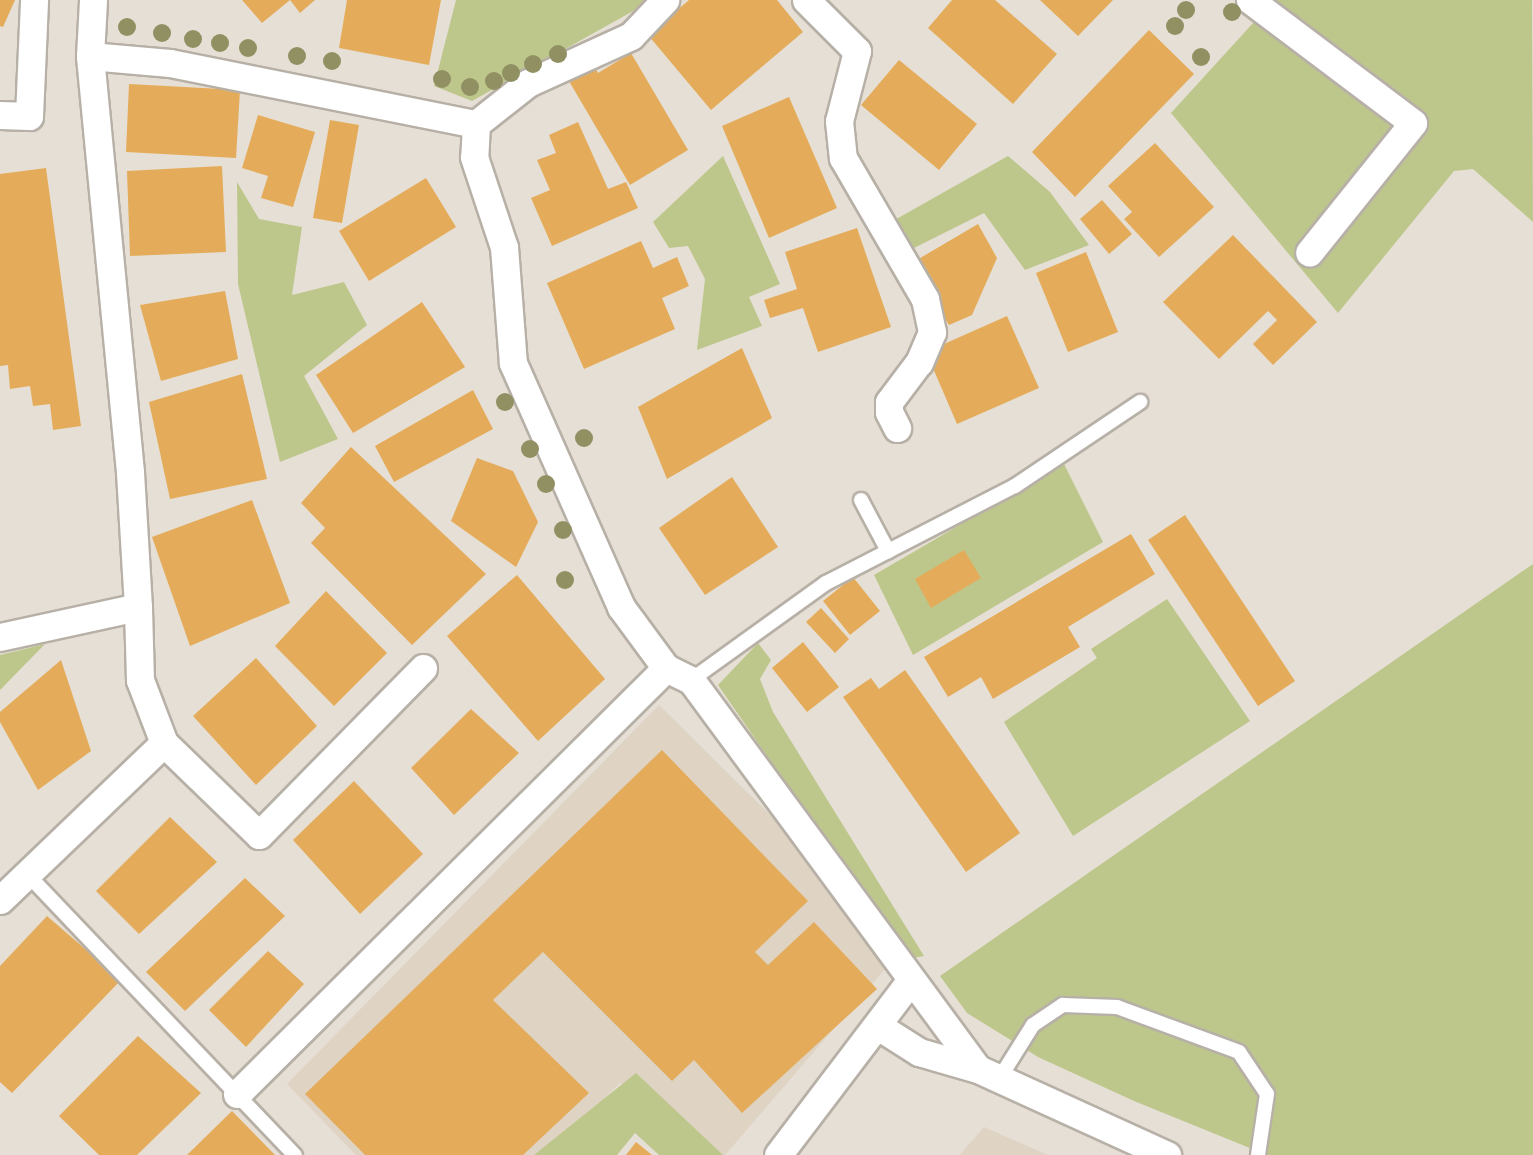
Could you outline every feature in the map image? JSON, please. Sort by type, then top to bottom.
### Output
[{"type":"street","points":[[0,115],[29,116],[34,0]]},
{"type":"street","points":[[93,0],[90,56],[129,461],[140,680],[165,743],[259,835],[423,668]]},
{"type":"street","points":[[665,0],[631,36],[528,83],[476,124],[474,157],[504,247],[513,363],[621,607],[666,668],[691,680],[911,980],[989,1074]]},
{"type":"street","points":[[806,0],[857,51],[839,121],[843,158],[925,298],[932,332],[919,362],[889,402],[889,412],[897,428]]},
{"type":"street","points":[[1250,0],[1413,123],[1309,253]]},
{"type":"street","points":[[90,56],[170,63],[476,124]]},
{"type":"street","points":[[0,637],[138,607]]},
{"type":"street","points":[[237,1094],[666,668]]},
{"type":"street","points":[[0,900],[165,743]]},
{"type":"street","points":[[778,1155],[911,980]]},
{"type":"street","points":[[878,1026],[919,1052],[989,1074],[1167,1155]]},
{"type":"lane","points":[[691,680],[826,583],[1015,486],[1140,402]]},
{"type":"lane","points":[[861,500],[888,551]]},
{"type":"lane","points":[[28,875],[295,1155]]},
{"type":"lane","points":[[989,1074],[1033,1025],[1063,1005],[1117,1007],[1239,1052],[1267,1095],[1258,1155]]},
{"type":"shaded area","points":[[659,705],[904,947],[725,1155],[698,1155],[620,1083],[547,1155],[356,1155],[287,1084]]},
{"type":"shaded area","points":[[984,1127],[1048,1155],[960,1155]]},
{"type":"green space","points":[[456,0],[651,1],[472,101],[434,86]]},
{"type":"green space","points":[[1274,0],[1532,0],[1533,222],[1473,169],[1454,171],[1338,313],[1171,113]]},
{"type":"green space","points":[[723,156],[780,284],[749,297],[762,326],[697,350],[705,279],[688,246],[669,248],[653,222]]},
{"type":"green space","points":[[1008,156],[1050,192],[1089,245],[1025,270],[984,213],[908,251],[891,222]]},
{"type":"green space","points":[[237,182],[259,219],[302,227],[292,295],[344,282],[367,325],[304,376],[338,439],[280,462],[238,284]]},
{"type":"green space","points":[[1064,464],[1103,542],[913,655],[874,575]]},
{"type":"green space","points":[[1533,564],[1533,1155],[1267,1155],[1134,1101],[1038,1057],[967,1013],[940,976]]},
{"type":"green space","points":[[1167,599],[1250,721],[1073,836],[1004,722],[1097,658],[1091,649]]},
{"type":"green space","points":[[758,643],[771,660],[760,679],[773,712],[924,956],[907,959],[718,685]]},
{"type":"green space","points":[[45,644],[0,690],[0,655]]},
{"type":"green space","points":[[636,1073],[723,1155],[659,1155],[635,1133],[617,1155],[534,1155]]},
{"type":"building","points":[[0,0],[15,0],[3,27],[0,26]]},
{"type":"building","points":[[242,0],[290,0],[262,23]]},
{"type":"building","points":[[290,0],[315,0],[300,13]]},
{"type":"building","points":[[347,0],[441,0],[429,65],[339,48]]},
{"type":"building","points":[[689,0],[777,0],[803,32],[711,110],[648,35]]},
{"type":"building","points":[[952,0],[995,0],[1057,54],[1013,104],[928,28]]},
{"type":"building","points":[[1040,0],[1113,0],[1078,36]]},
{"type":"building","points":[[1149,30],[1194,74],[1075,197],[1032,152]]},
{"type":"building","points":[[631,53],[688,150],[630,185],[566,76],[591,61],[598,73]]},
{"type":"building","points":[[899,60],[977,124],[939,170],[861,105]]},
{"type":"building","points":[[129,84],[240,90],[236,158],[126,152]]},
{"type":"building","points":[[789,97],[837,208],[769,238],[722,126]]},
{"type":"building","points":[[258,115],[315,132],[293,207],[261,198],[268,176],[242,168]]},
{"type":"building","points":[[330,120],[359,125],[342,223],[313,218]]},
{"type":"building","points":[[578,122],[608,189],[626,182],[638,208],[552,246],[531,198],[550,190],[537,160],[556,153],[549,135]]},
{"type":"building","points":[[1155,143],[1214,207],[1159,257],[1124,219],[1132,212],[1108,186]]},
{"type":"building","points":[[222,166],[226,252],[130,256],[127,171]]},
{"type":"building","points":[[46,168],[81,426],[53,430],[50,404],[33,406],[30,386],[10,389],[8,365],[0,366],[0,174]]},
{"type":"building","points":[[426,178],[456,227],[369,281],[339,231]]},
{"type":"building","points":[[1102,200],[1132,234],[1109,254],[1080,219]]},
{"type":"building","points":[[978,224],[997,258],[972,315],[949,325],[910,264]]},
{"type":"building","points":[[857,228],[891,327],[818,352],[803,308],[770,318],[764,300],[797,289],[785,252]]},
{"type":"building","points":[[1233,235],[1317,322],[1273,365],[1253,344],[1277,320],[1268,311],[1219,359],[1163,302]]},
{"type":"building","points":[[641,241],[653,268],[677,257],[689,286],[662,298],[675,329],[584,369],[547,283]]},
{"type":"building","points":[[1086,252],[1118,332],[1068,352],[1036,273]]},
{"type":"building","points":[[225,291],[238,359],[161,381],[140,305]]},
{"type":"building","points":[[422,302],[465,367],[353,433],[316,375]]},
{"type":"building","points":[[1007,316],[1039,388],[957,424],[926,352]]},
{"type":"building","points":[[742,348],[772,418],[667,479],[638,407]]},
{"type":"building","points":[[242,374],[267,479],[170,499],[149,402]]},
{"type":"building","points":[[473,390],[493,429],[394,482],[375,446]]},
{"type":"building","points":[[351,447],[486,574],[412,645],[311,543],[325,528],[301,503]]},
{"type":"building","points":[[477,458],[513,471],[538,522],[516,567],[451,521]]},
{"type":"building","points":[[732,477],[778,547],[705,595],[659,528]]},
{"type":"building","points":[[252,500],[290,603],[190,646],[152,537]]},
{"type":"building","points":[[1185,515],[1295,681],[1258,706],[1148,540]]},
{"type":"building","points":[[1131,534],[1155,574],[1068,627],[1080,647],[993,699],[981,677],[948,697],[924,657]]},
{"type":"building","points":[[964,550],[981,578],[931,608],[915,579]]},
{"type":"building","points":[[517,575],[605,679],[538,741],[447,636]]},
{"type":"building","points":[[853,577],[880,611],[850,635],[823,601]]},
{"type":"building","points":[[326,591],[387,653],[334,706],[275,646]]},
{"type":"building","points":[[821,608],[849,639],[835,653],[806,622]]},
{"type":"building","points":[[803,642],[839,687],[807,712],[772,668]]},
{"type":"building","points":[[256,658],[317,726],[256,785],[193,716]]},
{"type":"building","points":[[61,660],[91,751],[38,790],[0,722],[0,712]]},
{"type":"building","points":[[905,670],[1020,833],[966,872],[843,697],[871,678],[879,689]]},
{"type":"building","points":[[471,709],[519,753],[454,815],[411,768]]},
{"type":"building","points":[[662,750],[808,901],[755,952],[768,965],[814,922],[877,989],[742,1113],[694,1060],[672,1081],[543,952],[493,1000],[589,1093],[523,1155],[365,1155],[305,1094]]},
{"type":"building","points":[[354,781],[423,854],[360,914],[293,840]]},
{"type":"building","points":[[170,817],[217,862],[139,934],[96,891]]},
{"type":"building","points":[[245,878],[285,916],[185,1011],[146,972]]},
{"type":"building","points":[[47,916],[121,980],[12,1093],[0,1082],[0,966]]},
{"type":"building","points":[[268,951],[304,984],[246,1047],[209,1010]]},
{"type":"building","points":[[138,1036],[201,1093],[137,1155],[99,1155],[59,1116]]},
{"type":"building","points":[[232,1111],[275,1155],[187,1155]]},
{"type":"building","points":[[636,1142],[652,1155],[626,1155]]}]
